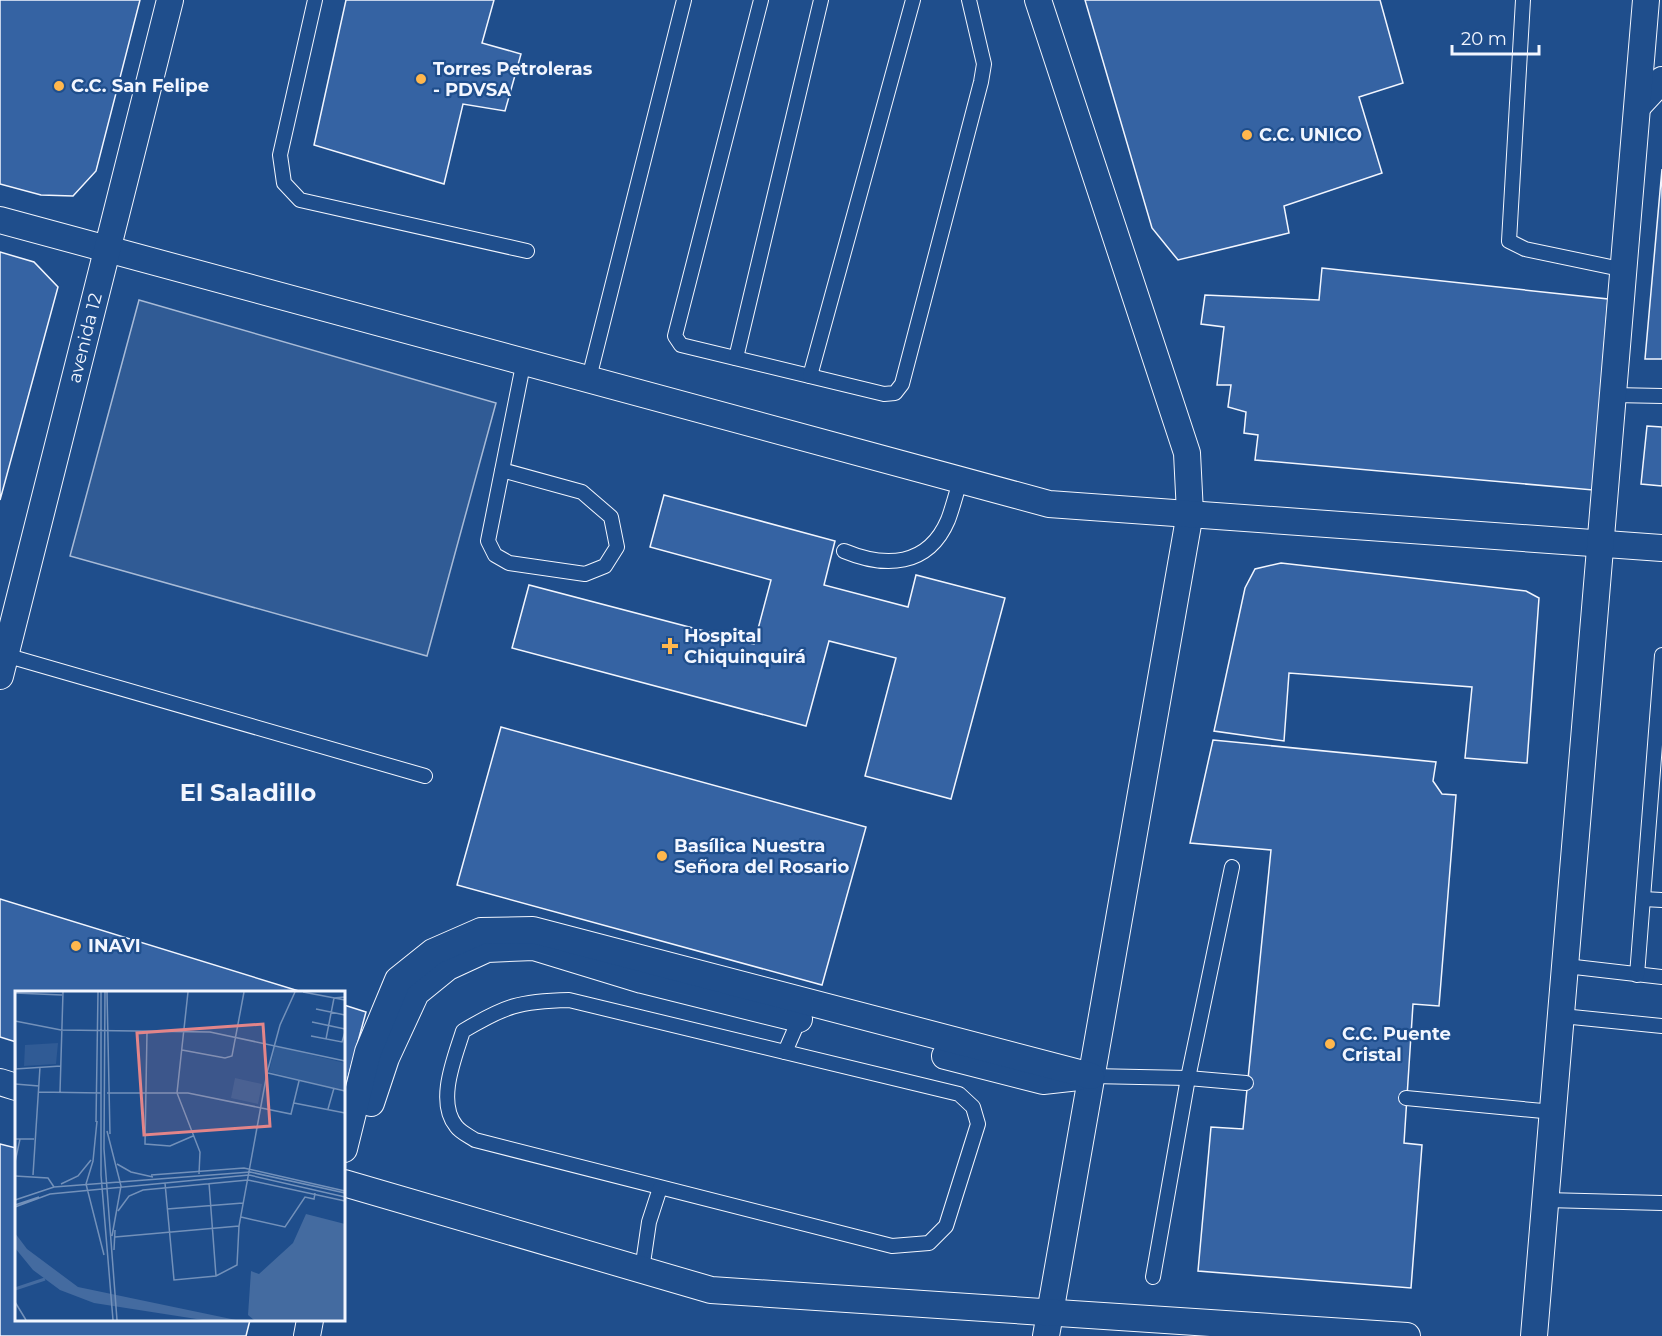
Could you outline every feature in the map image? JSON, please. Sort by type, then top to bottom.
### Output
[{"type":"street","name":"avenida 12","points":[[3,665],[170,0]]},
{"type":"street","points":[[1038,0],[1187,453],[1190,513],[1048,1325]]},
{"type":"street","points":[[1534,1336],[1638,106],[1651,9]]},
{"type":"street","points":[[1638,106],[1662,80]]},
{"type":"street","points":[[0,220],[1049,504],[1662,548]]},
{"type":"street","points":[[345,1145],[368,1052],[398,980],[433,952],[481,930],[533,930],[802,1011]]},
{"type":"street","points":[[345,1171],[357,1149],[386,1058],[416,993],[448,967],[487,949],[534,947],[642,980],[802,1011],[1091,1076]]},
{"type":"street","points":[[0,1082],[15,1087]]},
{"type":"street","points":[[345,1183],[711,1290],[1048,1325],[1407,1336]]},
{"type":"street","points":[[307,1336],[310,1321]]},
{"type":"lane","points":[[315,0],[280,155],[284,183],[300,200],[527,252]]},
{"type":"lane","points":[[590,378],[684,0]]},
{"type":"lane","points":[[761,0],[675,336],[681,345],[884,394],[895,393],[902,384],[981,82],[984,64],[969,0]]},
{"type":"lane","points":[[736,358],[821,0]]},
{"type":"lane","points":[[810,376],[913,0]]},
{"type":"lane","points":[[1523,0],[1509,241],[1525,249],[1625,270]]},
{"type":"lane","points":[[502,470],[582,492],[611,517],[617,547],[605,566],[585,574],[509,562],[495,555],[488,541],[502,470],[524,360]]},
{"type":"lane","points":[[1614,395],[1662,396]]},
{"type":"lane","points":[[844,550],[864,559],[899,562],[930,546],[947,522],[961,480]]},
{"type":"lane","points":[[1637,975],[1643,899],[1655,819],[1662,656]]},
{"type":"lane","points":[[3,665],[425,776]]},
{"type":"lane","points":[[1153,1277],[1188,1078],[1232,867]]},
{"type":"lane","points":[[1643,899],[1662,900]]},
{"type":"lane","points":[[1566,966],[1662,977]]},
{"type":"lane","points":[[528,1000],[569,1000],[959,1094],[973,1107],[978,1124],[946,1226],[929,1244],[892,1246],[660,1188],[475,1140],[456,1126],[447,1101],[452,1067],[463,1031],[494,1012],[528,1000]]},
{"type":"lane","points":[[785,1052],[802,1011]]},
{"type":"lane","points":[[1562,1016],[1662,1026]]},
{"type":"lane","points":[[1091,1076],[1188,1078],[1246,1083]]},
{"type":"lane","points":[[1406,1098],[1554,1112]]},
{"type":"lane","points":[[642,1270],[649,1222],[660,1188]]},
{"type":"lane","points":[[1546,1200],[1662,1203]]},
{"type":"shaded area","points":[[139,300],[496,403],[427,656],[70,556]]},
{"type":"building","name":"C.C. San Felipe","points":[[0,0],[140,0],[96,171],[73,196],[41,195],[0,184]]},
{"type":"building","name":"Torres Petroleras - PDVSA","points":[[346,0],[494,0],[482,43],[521,54],[505,111],[463,104],[444,184],[314,145]]},
{"type":"building","name":"C.C. UNICO","points":[[1085,0],[1380,0],[1403,83],[1359,97],[1382,173],[1284,206],[1289,233],[1178,260],[1152,228]]},
{"type":"building","points":[[1662,169],[1662,359],[1645,359]]},
{"type":"building","points":[[0,252],[34,262],[58,287],[0,500]]},
{"type":"building","points":[[1322,268],[1608,299],[1593,490],[1255,460],[1258,435],[1244,433],[1246,412],[1228,407],[1231,385],[1217,385],[1224,327],[1201,324],[1205,295],[1319,300]]},
{"type":"building","points":[[1647,426],[1662,427],[1662,486],[1641,484]]},
{"type":"building","name":"Hospital Chiquinquirá","points":[[664,495],[835,541],[824,585],[908,607],[916,575],[1005,598],[951,799],[865,776],[896,658],[829,641],[806,726],[512,648],[529,585],[754,644],[771,580],[650,547]]},
{"type":"building","points":[[1281,563],[1526,591],[1539,598],[1527,763],[1465,758],[1472,687],[1289,673],[1284,741],[1214,731],[1245,588],[1255,569]]},
{"type":"building","name":"Basílica Nuestra Señora del Rosario","points":[[501,727],[866,827],[822,985],[457,885]]},
{"type":"building","name":"C.C. Puente Cristal","points":[[1213,740],[1436,762],[1433,781],[1442,794],[1456,795],[1439,1006],[1413,1004],[1404,1143],[1422,1145],[1411,1288],[1198,1271],[1211,1127],[1243,1129],[1271,850],[1190,843]]},
{"type":"building","name":"INAVI","points":[[0,899],[299,991],[15,991],[15,1042],[0,1037]]},
{"type":"building","points":[[345,1005],[366,1012],[345,1089]]},
{"type":"building","points":[[0,1144],[15,1148],[15,1321],[250,1321],[246,1336],[0,1336]]},
{"type":"place","name":"Torres Petroleras - PDVSA","points":[[421,79]]},
{"type":"place","name":"C.C. San Felipe","points":[[59,86]]},
{"type":"place","name":"C.C. UNICO","points":[[1247,135]]},
{"type":"place","name":"Hospital Chiquinquirá","points":[[670,646]]},
{"type":"place","name":"Basílica Nuestra Señora del Rosario","points":[[662,856]]},
{"type":"place","name":"INAVI","points":[[76,946]]},
{"type":"place","name":"C.C. Puente Cristal","points":[[1330,1044]]},
{"type":"district","name":"El Saladillo","points":[[248,792]]}]
